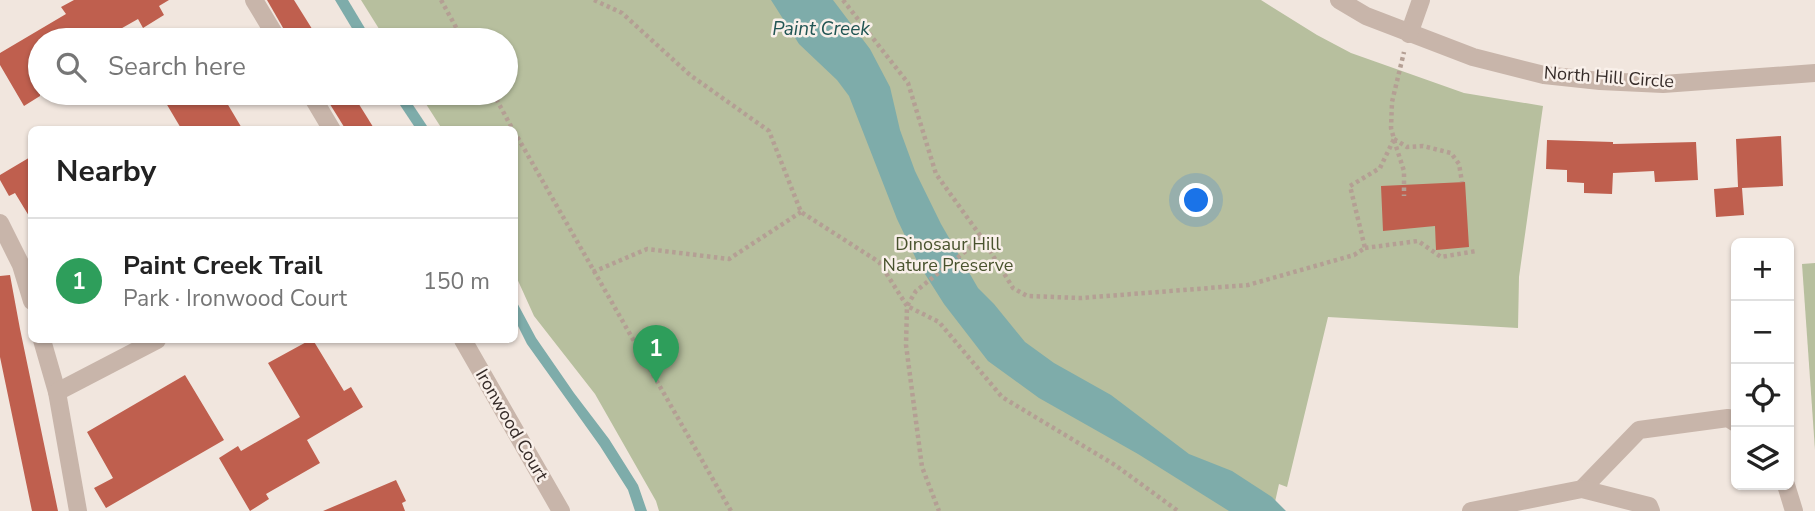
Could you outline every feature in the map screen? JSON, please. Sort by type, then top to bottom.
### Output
[{"type":"street","points":[[254,0],[271,28]]},
{"type":"street","name":"North Hill Circle","points":[[1339,0],[1366,16],[1409,34],[1473,57],[1532,72],[1600,81],[1663,83],[1815,73]]},
{"type":"street","points":[[1409,34],[1421,0]]},
{"type":"street","points":[[317,105],[330,126]]},
{"type":"street","points":[[0,223],[21,265],[28,288]]},
{"type":"street","points":[[43,343],[57,392],[78,511]]},
{"type":"street","points":[[57,392],[151,343]]},
{"type":"street","name":"Ironwood Court","points":[[465,343],[561,511]]},
{"type":"street","points":[[1582,489],[1639,430],[1728,418],[1731,420]]},
{"type":"street","points":[[1471,511],[1582,489],[1649,506],[1651,511]]},
{"type":"street","points":[[1788,490],[1794,511]]},
{"type":"path","points":[[441,0],[456,28]]},
{"type":"path","points":[[594,0],[622,13],[690,75],[769,131],[801,212],[879,262],[908,303],[939,322],[1002,397],[1115,465],[1178,511]]},
{"type":"path","points":[[843,0],[908,83],[936,174],[1013,288],[1027,296],[1081,299],[1248,285],[1354,255],[1365,248],[1418,241],[1441,257],[1476,251]]},
{"type":"path","points":[[1404,196],[1404,171],[1391,128],[1392,102],[1409,34]]},
{"type":"path","points":[[500,105],[512,126]]},
{"type":"path","points":[[518,137],[731,511]]},
{"type":"path","points":[[1365,248],[1350,186],[1380,168],[1394,139]]},
{"type":"path","points":[[1394,139],[1407,147],[1423,146],[1451,153],[1459,164],[1462,182]]},
{"type":"path","points":[[593,272],[647,249],[729,259],[801,212]]},
{"type":"path","points":[[939,511],[922,467],[906,345],[908,303],[916,291],[980,240]]},
{"type":"green space","name":"Dinosaur Hill Nature Preserve","points":[[361,0],[1261,0],[1351,53],[1464,93],[1543,106],[1519,277],[1518,328],[1328,317],[1287,487],[1279,484],[1273,511],[659,511],[656,501],[595,394],[534,316],[518,281],[518,126],[440,126],[427,105],[518,105],[518,28],[378,28]]},
{"type":"green space","points":[[1815,263],[1815,450],[1802,264]]},
{"type":"water","points":[[335,0],[348,0],[365,28],[352,28]]},
{"type":"water","name":"Paint Creek","points":[[771,0],[833,0],[870,49],[890,87],[900,130],[915,171],[941,224],[978,288],[1025,342],[1054,363],[1111,395],[1189,454],[1232,471],[1272,497],[1286,511],[1229,511],[1138,454],[1039,398],[988,361],[944,304],[918,263],[897,219],[849,96],[837,80],[799,44]]},
{"type":"water","points":[[400,105],[413,105],[427,126],[414,126]]},
{"type":"water","points":[[518,304],[536,338],[609,439],[638,485],[647,511],[635,511],[628,490],[600,446],[527,344],[518,326]]},
{"type":"building","points":[[74,0],[169,0],[159,6],[164,15],[143,28],[138,19],[122,28],[42,28],[66,14],[61,7]]},
{"type":"building","points":[[267,0],[294,0],[312,28],[283,28]]},
{"type":"building","points":[[28,36],[28,104],[24,106],[0,65],[0,53]]},
{"type":"building","points":[[167,105],[228,105],[241,126],[180,126]]},
{"type":"building","points":[[330,105],[359,105],[373,126],[344,126]]},
{"type":"building","points":[[1781,136],[1783,186],[1742,188],[1744,215],[1716,217],[1714,189],[1738,187],[1736,139]]},
{"type":"building","points":[[1547,140],[1613,144],[1696,142],[1698,180],[1655,182],[1654,171],[1613,173],[1612,194],[1584,193],[1584,183],[1567,182],[1567,170],[1546,169]]},
{"type":"building","points":[[28,158],[28,214],[15,193],[9,196],[0,175]]},
{"type":"building","points":[[1465,182],[1469,247],[1436,250],[1435,226],[1383,231],[1381,186]]},
{"type":"building","points":[[10,275],[58,511],[32,511],[0,357],[0,276]]},
{"type":"building","points":[[305,343],[315,343],[344,391],[351,387],[363,407],[307,440],[320,463],[266,494],[269,499],[250,511],[219,458],[238,446],[241,451],[300,417],[268,363]]},
{"type":"building","points":[[185,375],[224,440],[106,508],[94,488],[113,478],[87,432]]},
{"type":"building","points":[[396,480],[406,501],[402,503],[405,511],[323,511]]},
{"type":"place","name":"Paint Creek Trail","points":[[656,383]]}]
